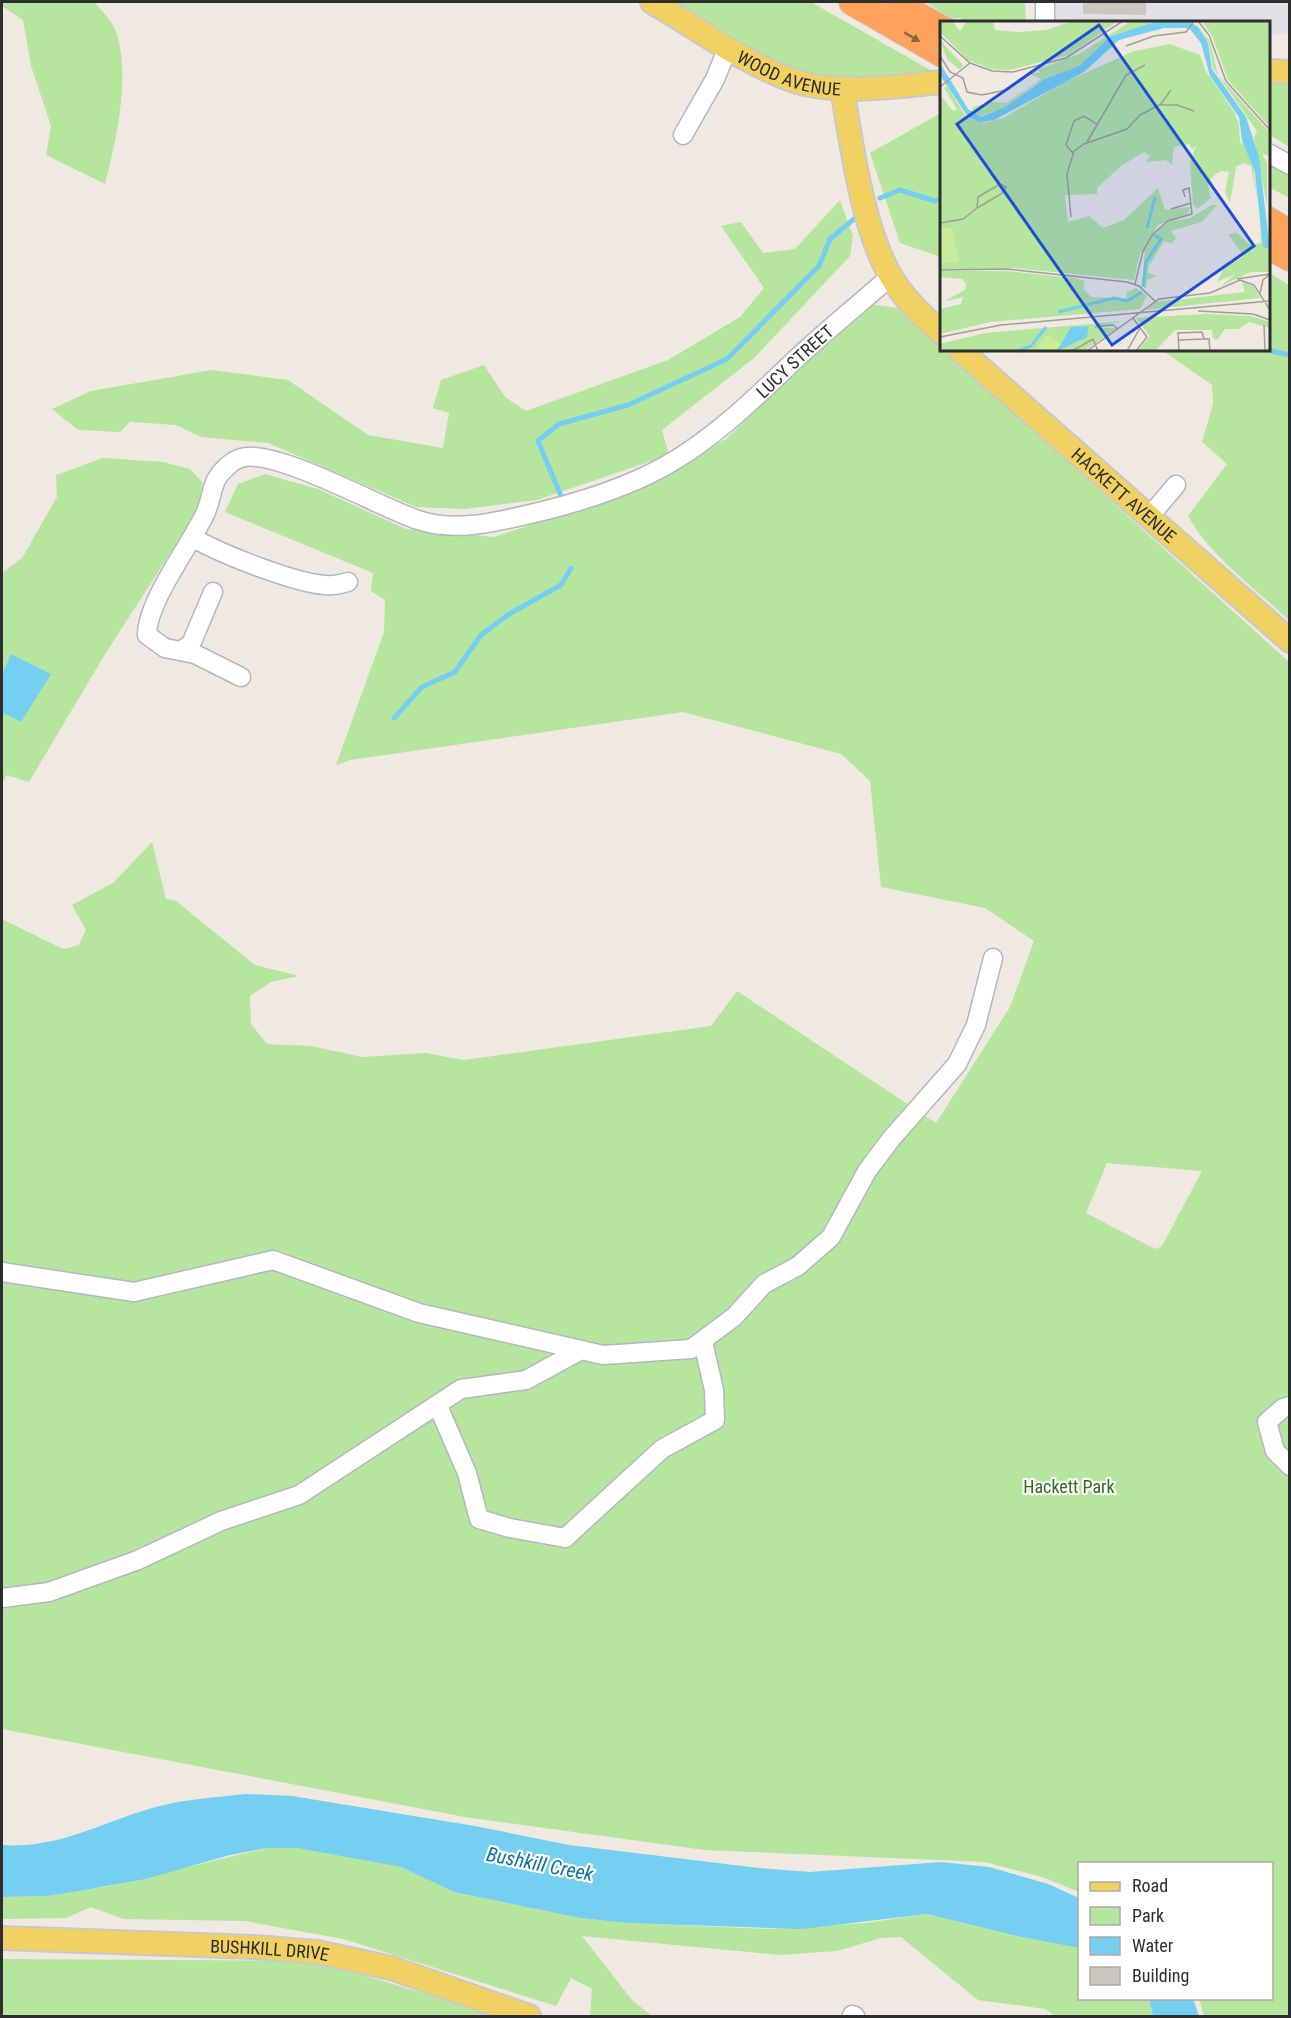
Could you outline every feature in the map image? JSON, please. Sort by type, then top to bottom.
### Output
[{"type":"highway","points":[[852,2],[889,10],[940,27]]},
{"type":"highway","points":[[889,10],[940,52]]},
{"type":"highway","points":[[1270,221],[1290,233]]},
{"type":"highway","points":[[1270,247],[1290,258]]},
{"type":"main road","name":"WOOD AVENUE","points":[[652,2],[728,47],[775,72],[804,83],[842,88],[940,82]]},
{"type":"main road","points":[[1270,71],[1290,72]]},
{"type":"main road","points":[[842,88],[871,230],[890,277],[911,304],[940,331]]},
{"type":"main road","name":"HACKETT AVENUE","points":[[961,351],[1290,641]]},
{"type":"main road","name":"BUSHKILL DRIVE","points":[[2,1938],[254,1947],[317,1952],[391,1968],[529,2016]]},
{"type":"street","points":[[1045,2],[1045,21]]},
{"type":"street","points":[[683,135],[716,79],[728,47]]},
{"type":"street","points":[[1270,154],[1290,165]]},
{"type":"street","name":"LUCY STREET","points":[[195,532],[205,515],[216,480],[225,468],[243,457],[256,456],[301,470],[420,521],[461,526],[498,522],[566,505],[617,488],[664,466],[699,445],[742,411],[800,356],[890,277]]},
{"type":"street","points":[[1149,516],[1176,485]]},
{"type":"street","points":[[195,532],[197,540],[216,550],[297,578],[325,585],[348,582]]},
{"type":"street","points":[[195,532],[163,588],[147,627],[147,635],[152,641],[165,648],[195,654],[241,677]]},
{"type":"street","points":[[180,651],[191,644],[213,592]]},
{"type":"street","points":[[2,1272],[134,1292],[273,1260],[419,1313],[603,1355],[691,1348],[703,1342],[734,1317],[764,1284],[798,1266],[831,1238],[867,1171],[957,1064],[976,1025],[993,958]]},
{"type":"street","points":[[438,1406],[466,1473],[479,1519],[510,1528],[565,1538],[662,1449],[715,1420],[714,1390],[703,1342]]},
{"type":"street","points":[[2,1598],[49,1592],[138,1560],[221,1521],[299,1495],[461,1389],[526,1380],[581,1350]]},
{"type":"street","points":[[1290,1406],[1283,1408],[1267,1422],[1275,1451],[1290,1466]]},
{"type":"shaded area","points":[[1056,2],[1289,2],[1289,33],[1270,35],[1270,21],[1055,21]]},
{"type":"green space","points":[[2,2],[95,2],[112,24],[120,49],[122,88],[117,128],[105,184],[46,155],[51,126],[31,66],[23,20],[2,6]]},
{"type":"green space","points":[[668,2],[811,2],[939,75],[835,78],[803,72],[774,63]]},
{"type":"green space","points":[[926,2],[1025,2],[1026,21],[952,19]]},
{"type":"green space","points":[[1270,83],[1289,83],[1289,147],[1270,135]]},
{"type":"green space","points":[[940,114],[940,257],[900,243],[870,153]]},
{"type":"green space","points":[[1270,165],[1289,175],[1289,198],[1270,188]]},
{"type":"green space","points":[[840,200],[853,236],[850,256],[754,358],[662,430],[669,455],[537,500],[464,509],[416,507],[268,443],[201,437],[176,425],[130,422],[120,432],[78,430],[52,409],[91,391],[212,370],[288,380],[368,435],[443,448],[449,413],[433,408],[441,380],[484,365],[505,397],[526,411],[668,360],[740,317],[764,288],[721,226],[741,222],[763,253],[795,249]]},
{"type":"green space","points":[[1270,274],[1289,285],[1289,620],[1221,558],[1188,516],[1227,464],[1202,442],[1213,404],[1212,385],[1163,351],[1270,351]]},
{"type":"green space","name":"Hackett Park","points":[[865,306],[898,308],[940,346],[940,351],[945,351],[1289,662],[1289,2016],[1204,2016],[1199,2000],[1273,2000],[1273,1862],[1078,1862],[1078,1892],[1042,1877],[985,1862],[705,1850],[465,1817],[2,1729],[2,919],[63,949],[79,945],[86,930],[72,905],[113,883],[152,842],[166,899],[176,901],[255,965],[299,976],[271,982],[250,996],[251,1024],[267,1044],[311,1046],[362,1057],[425,1053],[464,1060],[711,1026],[737,991],[936,1123],[1010,1007],[1034,941],[985,908],[881,887],[870,781],[841,754],[683,712],[350,760],[336,765],[384,632],[385,600],[371,591],[373,573],[225,512],[238,484],[265,474],[318,489],[406,529],[494,537],[630,492],[726,439]],"holes":[[[1107,1163],[1202,1171],[1162,1246],[1155,1249],[1086,1213]]]},
{"type":"green space","points":[[103,458],[163,462],[190,469],[203,483],[197,512],[107,651],[29,782],[7,775],[2,783],[2,573],[22,558],[57,497],[56,475]]},
{"type":"green space","points":[[266,1848],[299,1848],[401,1867],[454,1892],[580,1918],[627,1923],[771,1929],[865,1923],[927,1914],[1021,1937],[1078,1948],[1078,2000],[1149,2000],[1153,2016],[1055,2016],[1045,2009],[978,2000],[901,1937],[881,1938],[837,1951],[779,1955],[582,1936],[632,2000],[652,2016],[590,2016],[592,1989],[571,1978],[556,2006],[343,1939],[245,1921],[123,1919],[91,1907],[66,1918],[2,1919],[2,1897],[47,1896],[110,1886]]},
{"type":"green space","points":[[2,1959],[316,1961],[494,2016],[2,2016]]},
{"type":"water","points":[[11,654],[51,674],[21,722],[2,712],[2,675]]},
{"type":"water","name":"Bushkill Creek","points":[[246,1794],[292,1796],[475,1826],[569,1845],[759,1868],[810,1872],[941,1862],[989,1867],[1048,1884],[1078,1898],[1078,1948],[1021,1937],[927,1914],[802,1929],[627,1923],[580,1918],[454,1892],[401,1867],[298,1848],[266,1848],[230,1855],[145,1879],[80,1891],[47,1896],[2,1897],[2,1845],[45,1843],[160,1806]]},
{"type":"water","points":[[1149,2000],[1193,2000],[1199,2016],[1153,2016]]},
{"type":"building","points":[[1083,2],[1146,2],[1146,15],[1083,14]]},
{"type":"waterway","points":[[880,198],[900,190],[935,201],[940,199]]},
{"type":"waterway","points":[[561,496],[538,441],[559,424],[628,405],[727,359],[819,266],[830,239],[854,219]]},
{"type":"waterway","points":[[1270,351],[1290,355]]},
{"type":"waterway","points":[[394,718],[422,687],[455,672],[481,635],[509,614],[561,585],[571,568]]}]
